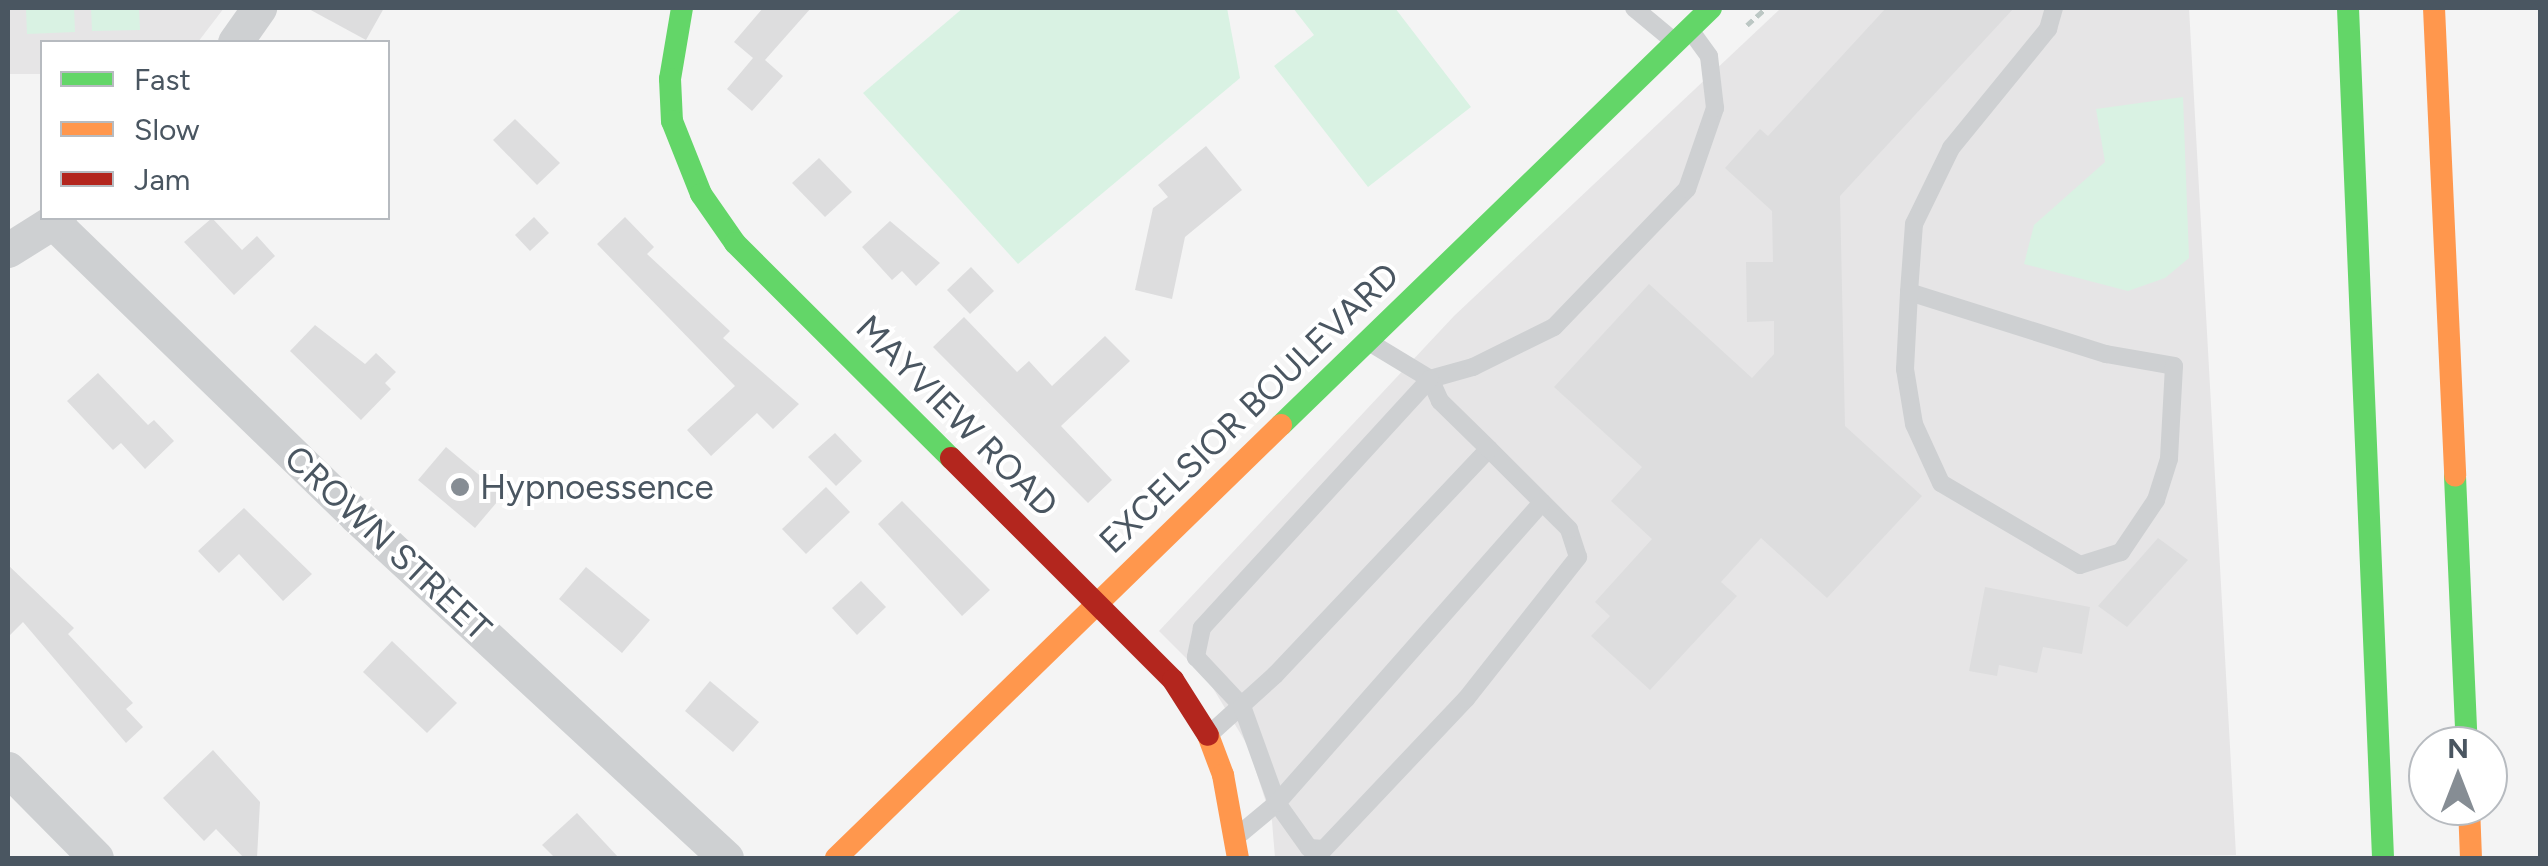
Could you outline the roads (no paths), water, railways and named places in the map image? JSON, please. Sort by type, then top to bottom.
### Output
[{"type":"main road","name":"MAYVIEW ROAD","points":[[682,8],[672,120],[682,158],[735,243],[1173,680],[1208,736],[1238,847]]},
{"type":"main road","name":"EXCELSIOR BOULEVARD","points":[[836,858],[1711,8]]},
{"type":"main road","points":[[2348,8],[2383,858]]},
{"type":"main road","points":[[2434,8],[2466,726]]},
{"type":"main road","points":[[2470,826],[2471,858]]},
{"type":"street","points":[[236,40],[259,8]]},
{"type":"street","points":[[8,250],[56,220]]},
{"type":"street","name":"CROWN STREET","points":[[56,220],[356,516],[726,858]]},
{"type":"street","points":[[8,769],[96,858]]},
{"type":"lane","points":[[1368,341],[1430,379],[1440,401],[1569,529],[1578,558],[1466,699],[1324,849],[1309,848],[1277,803],[1242,706],[1196,656],[1202,628],[1430,379],[1473,367],[1554,328],[1687,188],[1714,108],[1709,56],[1634,8]]},
{"type":"lane","points":[[1910,292],[2106,354],[2174,366],[2169,459],[2156,500],[2121,552],[2080,565],[1941,483],[1914,424],[1905,369],[1914,224],[1951,148],[2048,29],[2054,8]]},
{"type":"lane","points":[[1208,736],[1242,706],[1489,449]]},
{"type":"lane","points":[[1238,847],[1542,502]]},
{"type":"place","name":"Hypnoessence","points":[[460,487]]}]
